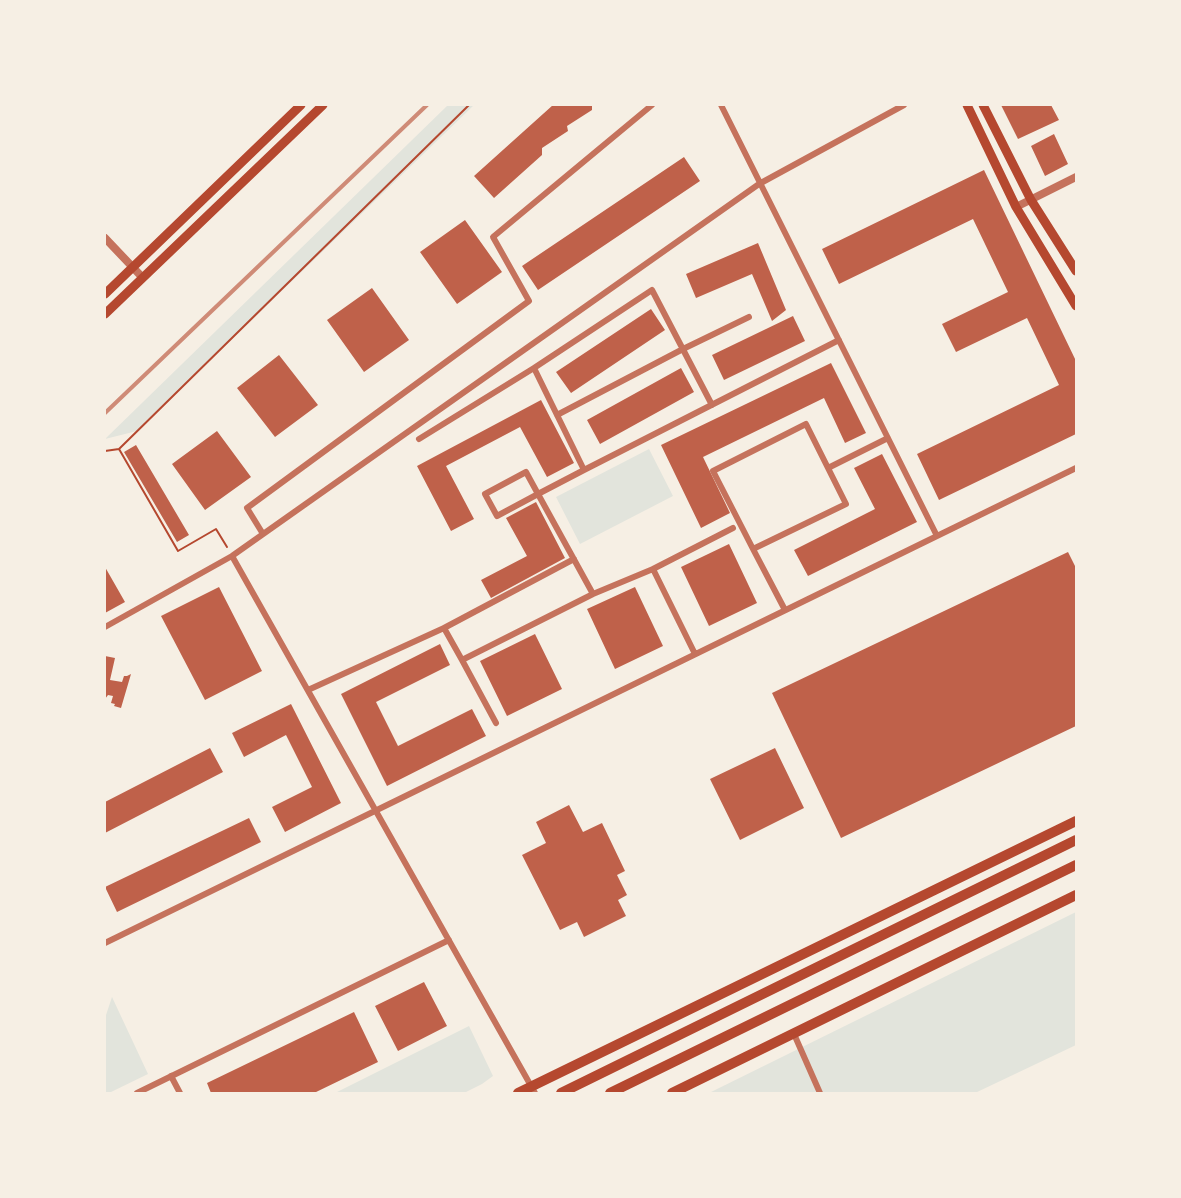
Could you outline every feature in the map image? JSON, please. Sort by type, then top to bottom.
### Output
[{"type":"main road","points":[[105,294],[301,105]]},
{"type":"main road","points":[[105,314],[323,105]]},
{"type":"main road","points":[[967,105],[1016,207],[1076,306]]},
{"type":"main road","points":[[983,105],[1031,200],[1076,271]]},
{"type":"main road","points":[[518,1093],[533,1090],[1076,821]]},
{"type":"main road","points":[[561,1093],[1076,840]]},
{"type":"main road","points":[[610,1093],[1076,865]]},
{"type":"main road","points":[[672,1093],[1076,895]]},
{"type":"street","points":[[263,534],[247,508],[529,301],[493,237],[652,105]]},
{"type":"street","points":[[721,105],[937,536]]},
{"type":"street","points":[[105,627],[232,556],[759,184],[904,105]]},
{"type":"street","points":[[1016,207],[1076,177]]},
{"type":"street","points":[[105,238],[142,277]]},
{"type":"street","points":[[419,439],[534,368],[652,290],[712,405]]},
{"type":"street","points":[[557,415],[683,349],[750,317]]},
{"type":"street","points":[[593,594],[574,559],[538,494],[526,472],[485,494],[496,516],[538,494],[584,470],[839,340]]},
{"type":"street","points":[[534,368],[584,470]]},
{"type":"street","points":[[753,549],[846,504],[806,424],[713,471],[753,549],[785,610]]},
{"type":"street","points":[[828,468],[888,438]]},
{"type":"street","points":[[105,943],[1076,468]]},
{"type":"street","points":[[462,660],[593,594],[653,569],[733,528]]},
{"type":"street","points":[[232,556],[533,1090]]},
{"type":"street","points":[[308,690],[444,628],[574,559]]},
{"type":"street","points":[[653,569],[695,654]]},
{"type":"street","points":[[444,628],[496,723]]},
{"type":"street","points":[[136,1093],[449,940]]},
{"type":"street","points":[[794,1034],[820,1093]]},
{"type":"street","points":[[171,1076],[180,1093]]},
{"type":"path","points":[[105,451],[119,450],[469,105]]},
{"type":"path","points":[[119,450],[178,551],[216,529],[232,556]]},
{"type":"shaded area","points":[[448,105],[474,105],[137,431],[105,439]]},
{"type":"shaded area","points":[[649,449],[673,496],[580,544],[556,497]]},
{"type":"shaded area","points":[[1076,912],[1076,1045],[975,1093],[709,1093]]},
{"type":"shaded area","points":[[112,997],[148,1074],[105,1093],[105,1018]]},
{"type":"shaded area","points":[[469,1026],[493,1076],[464,1093],[335,1093]]},
{"type":"building","points":[[553,105],[592,105],[592,110],[567,126],[568,131],[542,148],[542,155],[494,198],[474,176]]},
{"type":"building","points":[[1001,105],[1051,105],[1059,120],[1018,139]]},
{"type":"building","points":[[1054,134],[1068,164],[1045,176],[1031,146]]},
{"type":"building","points":[[684,157],[700,181],[538,290],[522,266]]},
{"type":"building","points":[[984,170],[1076,361],[1076,434],[939,500],[917,454],[1059,385],[1027,318],[956,352],[942,324],[1008,292],[973,219],[839,284],[822,249]]},
{"type":"building","points":[[465,220],[502,272],[457,304],[420,252]]},
{"type":"building","points":[[758,243],[786,310],[772,321],[752,274],[696,298],[686,274]]},
{"type":"building","points":[[372,288],[409,340],[364,372],[327,320]]},
{"type":"building","points":[[651,309],[665,330],[571,393],[556,372]]},
{"type":"building","points":[[793,316],[805,341],[724,380],[712,355]]},
{"type":"building","points":[[279,355],[318,405],[275,437],[237,388]]},
{"type":"building","points":[[831,363],[866,433],[845,443],[824,398],[703,457],[730,513],[701,528],[661,445]]},
{"type":"building","points":[[681,368],[694,392],[600,444],[587,420]]},
{"type":"building","points":[[541,400],[574,463],[547,477],[520,427],[446,466],[474,519],[451,531],[417,466]]},
{"type":"building","points":[[217,431],[251,477],[205,510],[172,464]]},
{"type":"building","points":[[136,445],[189,535],[177,542],[124,452]]},
{"type":"building","points":[[882,454],[917,522],[808,576],[794,550],[875,509],[854,468]]},
{"type":"building","points":[[536,502],[565,558],[491,598],[481,580],[527,556],[506,518]]},
{"type":"building","points":[[729,544],[757,603],[709,626],[681,567]]},
{"type":"building","points":[[1068,552],[1076,568],[1076,726],[841,838],[772,693]]},
{"type":"building","points":[[105,567],[125,602],[105,613]]},
{"type":"building","points":[[219,587],[262,671],[205,700],[161,616]]},
{"type":"building","points":[[635,587],[663,646],[615,669],[587,609]]},
{"type":"building","points":[[535,634],[562,689],[507,716],[480,661]]},
{"type":"building","points":[[440,644],[450,665],[376,702],[398,746],[472,709],[486,736],[387,786],[341,694]]},
{"type":"building","points":[[105,656],[115,658],[110,680],[122,682],[124,676],[131,674],[121,708],[111,703],[113,696],[108,695],[105,699]]},
{"type":"building","points":[[291,704],[341,803],[285,832],[272,807],[312,787],[286,735],[244,757],[232,733]]},
{"type":"building","points":[[210,748],[223,772],[105,833],[105,802]]},
{"type":"building","points":[[775,748],[804,808],[740,840],[710,779]]},
{"type":"building","points":[[569,805],[583,832],[602,823],[625,871],[617,875],[627,895],[618,900],[626,916],[584,937],[577,922],[560,930],[522,855],[546,843],[536,822]]},
{"type":"building","points":[[249,818],[261,842],[117,912],[105,887]]},
{"type":"building","points":[[424,982],[447,1026],[398,1051],[375,1006]]},
{"type":"building","points":[[354,1012],[378,1062],[314,1093],[211,1093],[207,1083]]},
{"type":"railway","points":[[105,413],[427,105]]}]
